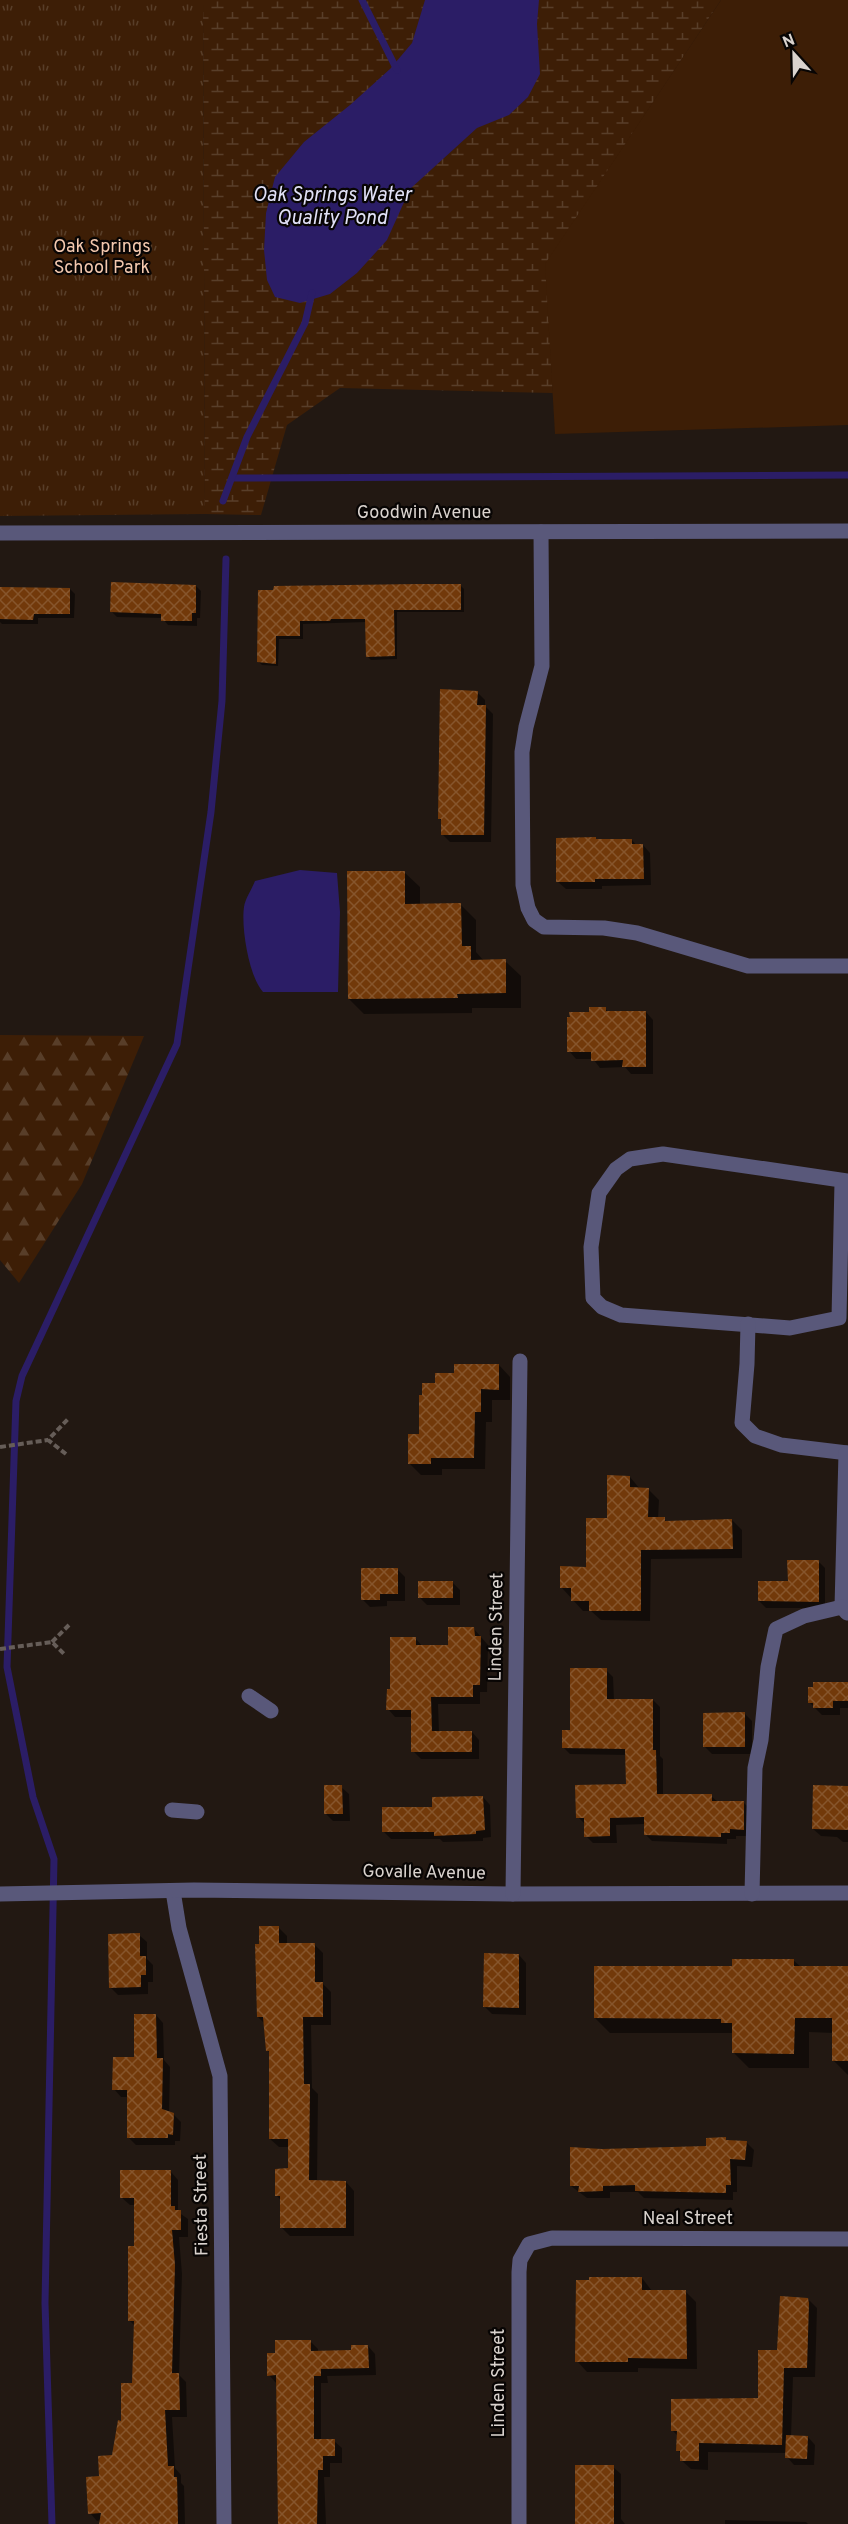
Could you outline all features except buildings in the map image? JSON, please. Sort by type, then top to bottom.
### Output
[{"type":"street","name":"Goodwin Avenue","points":[[0,533],[848,531]]},
{"type":"street","points":[[541,532],[542,666],[522,752],[523,885],[528,908],[534,920],[544,927],[604,928],[637,933],[748,966],[848,966]]},
{"type":"street","points":[[663,1154],[845,1181],[839,1318],[790,1328],[621,1314],[602,1307],[593,1298],[591,1246],[599,1193],[616,1169],[630,1160],[663,1154]]},
{"type":"street","points":[[748,1324],[742,1423],[755,1436],[781,1444],[847,1453],[845,1610],[804,1616],[776,1629],[768,1667],[761,1740],[755,1768],[752,1894]]},
{"type":"street","name":"Linden Street","points":[[513,1894],[520,1361]]},
{"type":"street","points":[[249,1695],[271,1711]]},
{"type":"street","points":[[172,1810],[197,1812]]},
{"type":"street","name":"Govalle Avenue","points":[[0,1894],[173,1891],[513,1894],[848,1893]]},
{"type":"street","name":"Fiesta Street","points":[[173,1891],[179,1928],[220,2076],[224,2524]]},
{"type":"street","name":"Neal Street","points":[[529,2244],[552,2238],[848,2239]]},
{"type":"street","name":"Linden Street","points":[[519,2524],[519,2272],[520,2260],[529,2244]]},
{"type":"path","points":[[0,1447],[48,1440],[68,1419]]},
{"type":"path","points":[[48,1440],[66,1454]]},
{"type":"path","points":[[0,1649],[52,1642],[70,1624]]},
{"type":"path","points":[[52,1642],[65,1655]]},
{"type":"green space","name":"Oak Springs School Park","points":[[0,0],[203,0],[205,514],[0,516]]},
{"type":"green space","points":[[203,0],[721,0],[546,264],[553,393],[340,388],[287,425],[261,515],[205,514]]},
{"type":"green space","points":[[721,0],[848,0],[848,425],[555,434],[545,264]]},
{"type":"green space","points":[[0,1035],[144,1036],[82,1184],[19,1283],[0,1260]]},
{"type":"water","name":"Oak Springs Water Quality Pond","points":[[425,0],[539,0],[537,24],[540,74],[528,97],[509,115],[477,128],[410,189],[387,240],[357,273],[330,294],[300,303],[275,297],[267,280],[264,250],[266,213],[275,177],[304,142],[390,69],[412,43]]},
{"type":"water","points":[[300,870],[337,873],[340,912],[338,992],[263,992],[250,964],[243,916],[245,904],[255,881]]},
{"type":"waterway","points":[[362,0],[397,70]]},
{"type":"waterway","points":[[223,501],[247,437],[305,323],[312,293]]},
{"type":"waterway","points":[[233,478],[848,475]]},
{"type":"waterway","points":[[52,2524],[45,2303],[54,1859],[33,1797],[7,1667],[16,1401],[22,1376],[177,1044],[211,812],[222,701],[226,559]]}]
